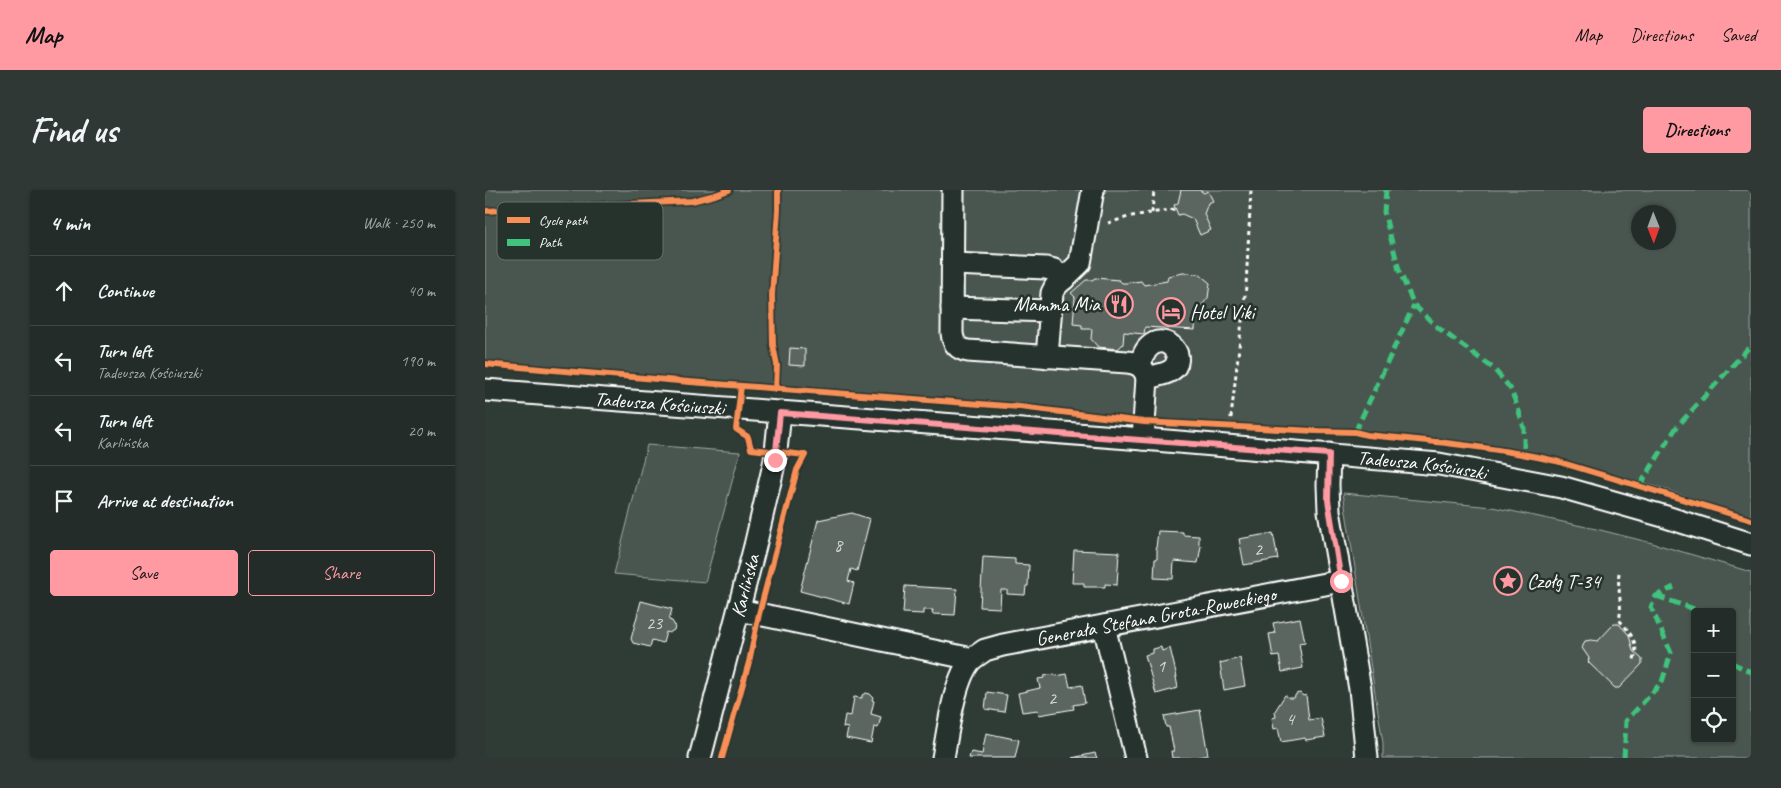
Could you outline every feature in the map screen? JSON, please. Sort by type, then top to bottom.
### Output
[{"type":"street","points":[[953,190],[952,339],[959,348],[967,351],[1127,362],[1143,372],[1143,439]]},
{"type":"street","points":[[1047,356],[1053,290],[1080,263],[1093,190]]},
{"type":"street","points":[[953,264],[1046,268],[1055,270],[1064,279]]},
{"type":"street","points":[[952,308],[1050,311]]},
{"type":"street","name":"Tadeusza Kościuszki","points":[[485,390],[1143,439],[1439,464],[1541,483],[1663,516],[1751,544]]},
{"type":"street","name":"Karlińska","points":[[700,758],[739,610],[775,460],[780,413]]},
{"type":"street","points":[[1329,454],[1328,500],[1359,689],[1367,758]]},
{"type":"street","name":"Generała Stefana Grota-Roweckiego","points":[[972,659],[985,650],[994,647],[1341,581]]},
{"type":"street","points":[[739,610],[972,659],[964,668],[959,681],[943,758]]},
{"type":"street","points":[[1104,626],[1136,758]]},
{"type":"path","points":[[663,202],[692,201],[729,190]]},
{"type":"path","points":[[776,389],[777,365],[773,345],[773,295],[778,190]]},
{"type":"path","points":[[1152,213],[1154,190]]},
{"type":"path","points":[[1230,427],[1246,286],[1251,190]]},
{"type":"path","points":[[1086,230],[1132,216],[1175,208]]},
{"type":"path","points":[[736,429],[748,437],[751,448]]},
{"type":"path","points":[[1619,573],[1621,611],[1619,620],[1634,639],[1635,650],[1632,663]]},
{"type":"shaded area","points":[[485,190],[1751,190],[1751,517],[1661,488],[1557,459],[1524,451],[1462,441],[1367,432],[1133,419],[1020,405],[485,361]]},
{"type":"shaded area","points":[[647,445],[740,452],[705,582],[614,574]]},
{"type":"shaded area","points":[[1343,493],[1492,507],[1652,543],[1751,572],[1751,758],[1383,758],[1383,743]]},
{"type":"building","points":[[1181,190],[1199,190],[1204,193],[1208,191],[1213,201],[1208,203],[1204,214],[1211,230],[1200,235],[1193,219],[1182,214],[1178,215],[1174,205],[1178,203]]},
{"type":"building","points":[[1183,273],[1199,274],[1210,283],[1208,298],[1196,312],[1195,330],[1145,327],[1144,334],[1124,332],[1123,344],[1118,349],[1098,347],[1091,339],[1092,329],[1082,329],[1082,325],[1073,324],[1075,297],[1071,293],[1086,280],[1095,278],[1119,280],[1122,283],[1141,281],[1144,285],[1167,281],[1168,276]]},
{"type":"building","points":[[790,348],[805,349],[805,366],[789,365]]},
{"type":"building","points":[[852,513],[870,519],[857,571],[851,569],[848,581],[854,583],[849,604],[800,591],[818,520]]},
{"type":"building","points":[[1158,531],[1183,532],[1183,535],[1199,536],[1199,544],[1201,546],[1198,563],[1174,561],[1173,579],[1154,578]]},
{"type":"building","points":[[1273,533],[1278,559],[1244,565],[1239,539]]},
{"type":"building","points":[[1074,550],[1119,552],[1117,585],[1105,584],[1105,587],[1084,587],[1084,583],[1072,583]]},
{"type":"building","points":[[983,557],[1015,559],[1015,564],[1029,565],[1028,586],[1026,586],[1025,595],[1007,594],[1007,590],[1001,590],[1000,608],[980,607]]},
{"type":"building","points":[[905,586],[957,589],[955,615],[932,614],[933,610],[923,610],[923,614],[903,613]]},
{"type":"building","points":[[641,601],[672,609],[669,620],[675,626],[674,630],[669,633],[666,632],[663,643],[652,640],[650,647],[633,643],[631,639]]},
{"type":"building","points":[[1300,618],[1305,642],[1299,643],[1303,668],[1282,672],[1279,656],[1273,657],[1269,634],[1275,633],[1273,623]]},
{"type":"building","points":[[1614,624],[1619,624],[1629,635],[1633,651],[1642,659],[1642,664],[1619,688],[1615,688],[1588,662],[1589,658],[1582,648],[1585,641],[1598,641]]},
{"type":"building","points":[[1161,647],[1162,651],[1170,648],[1178,688],[1156,694],[1145,655],[1153,653],[1153,649]]},
{"type":"building","points":[[1240,658],[1245,686],[1224,690],[1220,663]]},
{"type":"building","points":[[1055,674],[1056,676],[1067,674],[1070,687],[1082,685],[1085,703],[1073,705],[1074,709],[1039,715],[1038,710],[1022,712],[1018,693],[1040,688],[1038,679]]},
{"type":"building","points":[[987,692],[1007,695],[1004,712],[985,709]]},
{"type":"building","points":[[866,693],[873,697],[872,700],[874,701],[871,714],[881,717],[878,728],[874,727],[871,743],[846,738],[848,728],[843,727],[845,715],[851,716],[854,697],[862,698],[862,695]]},
{"type":"building","points":[[1300,693],[1303,696],[1306,695],[1309,720],[1321,718],[1325,737],[1281,742],[1278,728],[1274,729],[1272,718],[1276,717],[1275,711],[1285,695],[1289,698],[1294,698],[1296,694]]},
{"type":"building","points":[[1200,710],[1208,755],[1194,758],[1172,758],[1171,751],[1174,751],[1169,727],[1166,727],[1164,716]]},
{"type":"building","points":[[986,733],[1019,740],[1015,758],[969,758],[971,752],[982,754]]},
{"type":"building","points":[[1095,753],[1097,758],[1072,758]]},
{"type":"marked path","points":[[1386,190],[1384,212],[1399,270],[1414,305],[1437,327],[1493,368],[1510,388],[1524,428],[1524,454]]},
{"type":"marked path","points":[[1355,432],[1414,305]]},
{"type":"marked path","points":[[1640,485],[1676,428],[1751,345]]},
{"type":"marked path","points":[[1624,758],[1626,721],[1662,682],[1671,653],[1651,607],[1656,596],[1674,587]]},
{"type":"marked path","points":[[1656,596],[1691,608]]},
{"type":"marked path","points":[[1736,665],[1751,672]]},
{"type":"cycle path","points":[[663,202],[692,201],[729,190]]},
{"type":"cycle path","points":[[776,389],[777,365],[773,345],[772,295],[778,190]]},
{"type":"cycle path","points":[[485,211],[497,210]]},
{"type":"cycle path","points":[[485,364],[690,382],[1020,407],[1144,422],[1355,432],[1367,435],[1462,445],[1556,461],[1751,520]]},
{"type":"cycle path","points":[[722,758],[749,662],[759,614],[797,470],[805,455],[751,449],[748,437],[736,429],[741,386]]},
{"type":"place","name":"Mamma Mia","points":[[1119,304]]},
{"type":"place","name":"Hotel Viki","points":[[1171,312]]},
{"type":"place","name":"Czołg T-34","points":[[1508,581]]},
{"type":"route","points":[[775,460],[780,413],[1329,454],[1327,485],[1329,512],[1341,581]]}]
